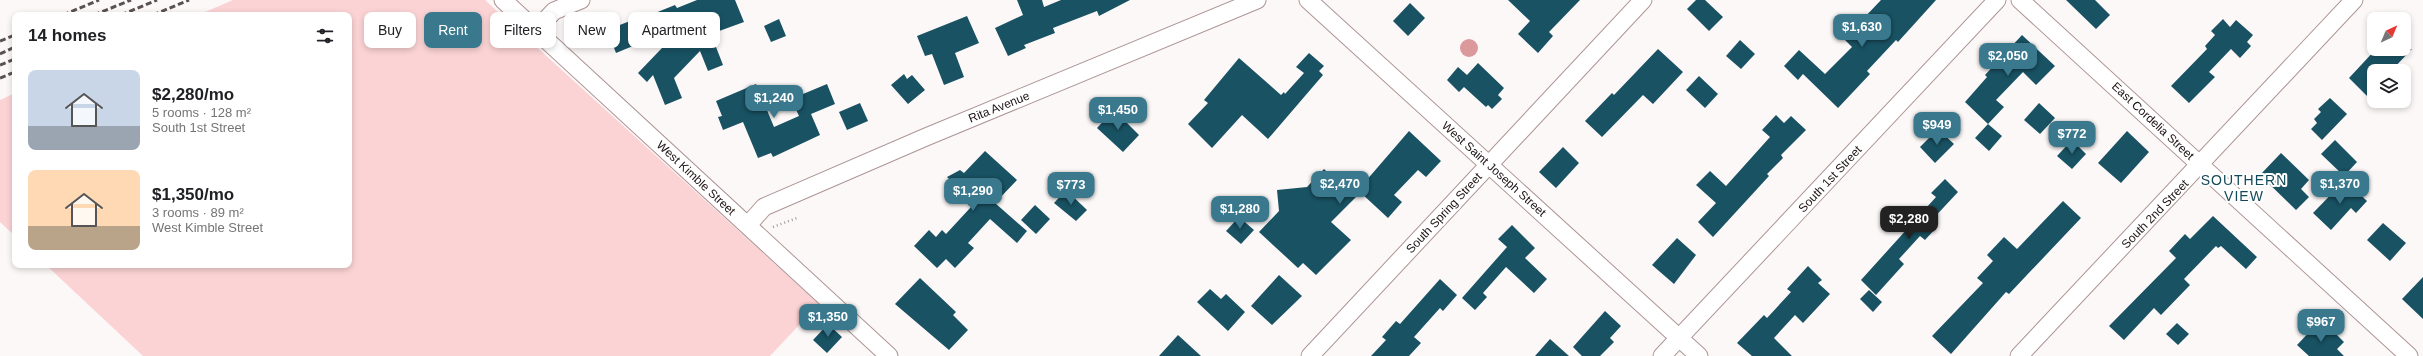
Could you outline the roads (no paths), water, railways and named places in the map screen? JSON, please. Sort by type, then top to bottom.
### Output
[{"type":"street","name":"West Kimble Street","points":[[503,0],[516,12]]},
{"type":"street","points":[[553,12],[581,0]]},
{"type":"street","name":"Rita Avenue","points":[[748,225],[764,207],[926,137],[1257,0]]},
{"type":"street","name":"West Saint Joseph Street","points":[[1308,0],[1699,356]]},
{"type":"street","name":"South Spring Street","points":[[1310,356],[1643,0]]},
{"type":"street","name":"South 1st Street","points":[[1662,356],[1680,339],[1997,0]]},
{"type":"street","name":"East Cordelia Street","points":[[2020,0],[2410,356]]},
{"type":"street","name":"South 2nd Street","points":[[2019,356],[2201,165],[2354,0]]},
{"type":"street","name":"West Kimble Street","points":[[556,48],[889,356]]},
{"type":"railway","points":[[70,12],[99,0]]},
{"type":"railway","points":[[101,12],[131,0]]},
{"type":"railway","points":[[128,12],[157,0]]},
{"type":"railway","points":[[160,12],[189,0]]},
{"type":"railway","points":[[0,41],[12,36]]},
{"type":"railway","points":[[0,54],[12,48]]},
{"type":"railway","points":[[0,65],[12,60]]},
{"type":"railway","points":[[0,78],[12,73]]},
{"type":"district","name":"SOUTHERN VIEW","points":[[2244,188]]}]
